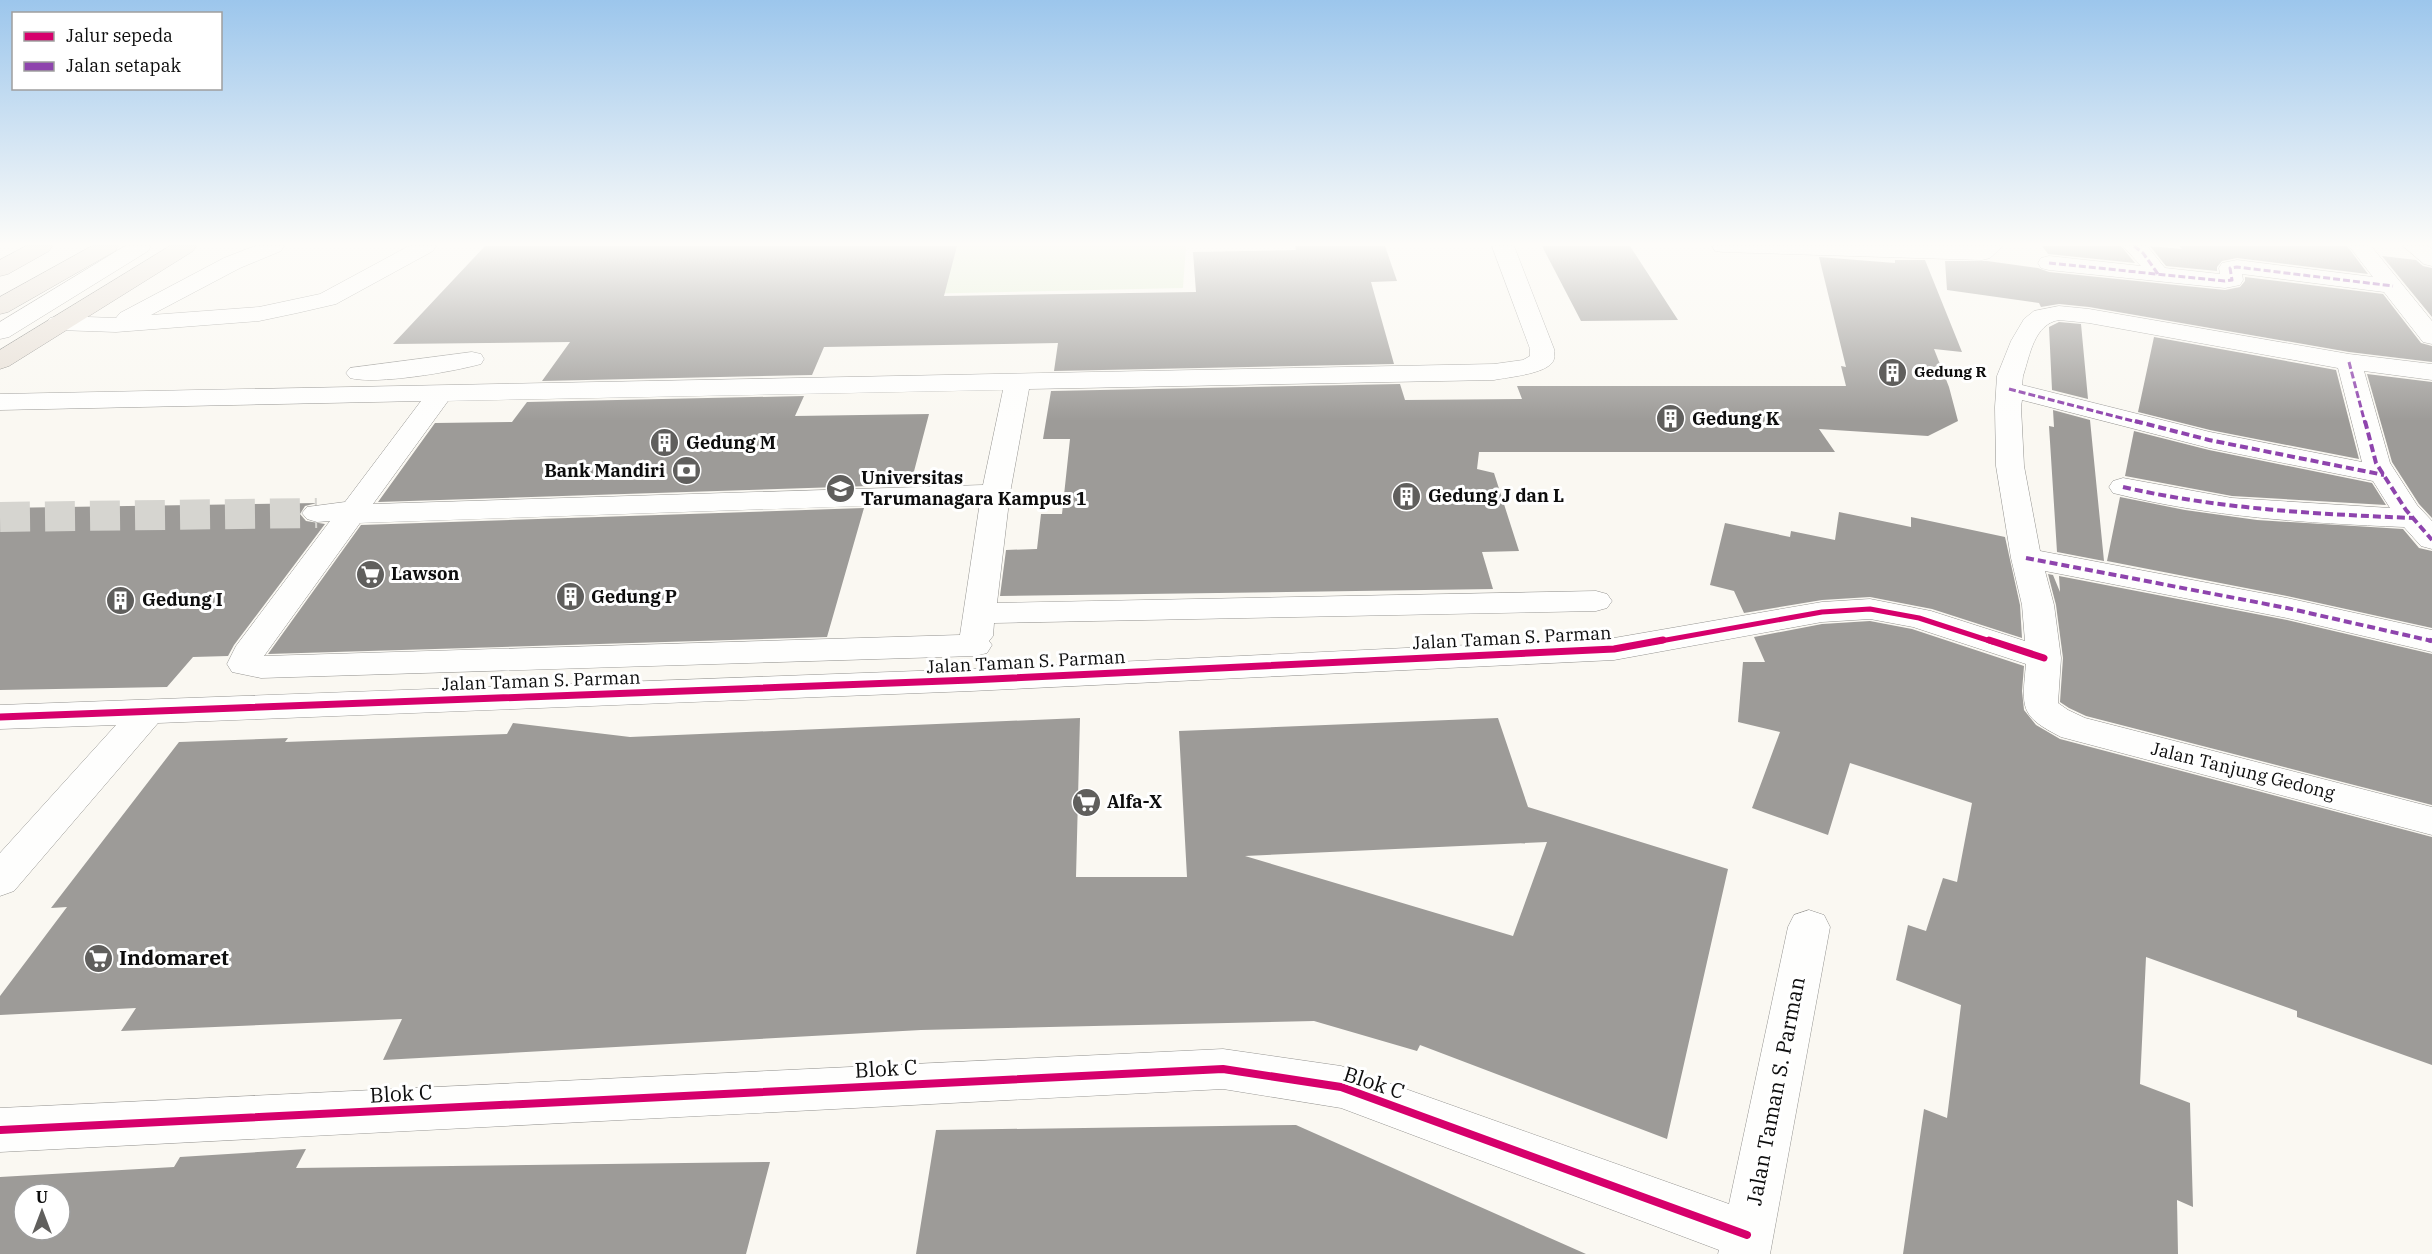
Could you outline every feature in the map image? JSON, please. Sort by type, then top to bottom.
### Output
[{"type":"highway","points":[[0,361],[88,305]]},
{"type":"street","points":[[0,332],[45,305]]},
{"type":"street","points":[[116,325],[154,305]]},
{"type":"street","points":[[58,323],[116,325],[259,314],[303,305]]},
{"type":"street","points":[[0,402],[1494,372],[1530,366],[1542,358],[1542,350],[1525,305]]},
{"type":"street","points":[[2407,305],[2432,337]]},
{"type":"street","points":[[2044,658],[2038,605],[2026,558],[2010,466],[2008,407],[2010,376],[2023,340],[2032,324],[2042,316],[2059,313],[2088,316],[2349,362],[2432,372]]},
{"type":"street","points":[[0,379],[295,376],[386,372],[472,358]]},
{"type":"street","points":[[2349,362],[2376,463],[2423,529]]},
{"type":"street","points":[[971,680],[996,493],[1017,380]]},
{"type":"street","points":[[2009,388],[2209,440],[2384,475]]},
{"type":"street","points":[[441,392],[354,512],[295,588],[248,654],[244,664],[261,667],[287,667],[977,629],[1596,601]]},
{"type":"street","points":[[2123,487],[2178,501],[2239,510],[2423,529]]},
{"type":"street","points":[[316,513],[996,493]]},
{"type":"street","points":[[2026,558],[2287,608],[2432,640]]},
{"type":"street","name":"Jalan Taman S. Parman","points":[[0,717],[971,680],[1614,649],[1822,612],[1870,609],[1918,618],[2044,658]]},
{"type":"street","name":"Jalan Tanjung Gedong","points":[[2044,658],[2040,701],[2043,709],[2055,719],[2074,728],[2432,820]]},
{"type":"street","points":[[0,880],[149,710]]},
{"type":"street","name":"Jalan Taman S. Parman","points":[[1745,1244],[1809,927]]},
{"type":"street","name":"Blok C","points":[[0,1130],[1223,1069],[1341,1087],[1745,1244]]},
{"type":"building","points":[[430,305],[1377,305],[1394,364],[1054,371],[1058,343],[824,347],[812,375],[542,381],[570,342],[393,344]]},
{"type":"building","points":[[1572,305],[1668,305],[1678,320],[1581,321]]},
{"type":"building","points":[[1831,305],[1943,305],[1962,352],[1934,349],[1949,387],[1958,421],[1928,436],[1819,429],[1835,452],[1479,452],[1477,469],[1494,473],[1519,551],[1482,552],[1493,589],[1000,596],[1006,550],[1037,549],[1041,514],[1062,514],[1070,439],[1043,439],[1051,391],[1400,384],[1405,400],[1522,399],[1517,386],[1846,386],[1841,366],[1846,367]]},
{"type":"building","points":[[2064,305],[2391,305],[2421,343],[2432,346],[2432,362],[2349,352]]},
{"type":"building","points":[[2422,305],[2432,305],[2432,317]]},
{"type":"building","points":[[2059,322],[2081,324],[2088,399],[2052,390],[2049,327]]},
{"type":"building","points":[[2154,337],[2336,370],[2359,459],[2210,430],[2138,412]]},
{"type":"building","points":[[2367,374],[2432,382],[2432,518],[2419,504],[2392,462]]},
{"type":"building","name":"Gedung M","points":[[804,396],[795,416],[929,414],[912,479],[872,479],[870,486],[378,502],[435,423],[512,422],[527,402]]},
{"type":"building","points":[[2053,410],[2090,420],[2104,561],[2057,552],[2049,426],[2054,427]]},
{"type":"building","points":[[2134,431],[2209,450],[2372,483],[2386,505],[2232,496],[2125,476]]},
{"type":"building","points":[[2120,497],[2185,510],[2257,520],[2403,529],[2419,548],[2432,551],[2432,628],[2287,596],[2107,561]]},
{"type":"building","name":"Gedung I","points":[[317,503],[305,506],[300,514],[306,521],[325,524],[228,656],[193,657],[167,687],[0,690],[0,508]]},
{"type":"building","name":"Gedung P","points":[[864,508],[827,637],[268,654],[361,525]]},
{"type":"building","points":[[1839,512],[1911,527],[1911,517],[2005,537],[2020,605],[2022,638],[1932,609],[1870,597],[1822,600],[1744,613],[1734,591],[1710,585],[1725,523],[1790,537],[1791,531],[1835,540]]},
{"type":"building","points":[[2048,574],[2053,575],[2060,592],[2059,576],[2287,620],[2432,654],[2432,805],[2086,716],[2069,708],[2060,702],[2063,658],[2056,605]]},
{"type":"building","points":[[1870,621],[1912,629],[2024,666],[2022,691],[2024,710],[2036,725],[2060,739],[2432,837],[2432,1065],[2297,1017],[2297,1011],[2146,957],[2140,1084],[2190,1103],[2193,1207],[2177,1200],[2178,1254],[1903,1254],[1924,1109],[1947,1118],[1961,1005],[1896,980],[1908,925],[1926,931],[1943,878],[1957,882],[1972,803],[1850,763],[1828,835],[1752,808],[1780,732],[1738,722],[1743,662],[1765,662],[1754,637],[1822,624]]},
{"type":"building","points":[[1080,718],[1076,877],[1187,877],[1179,731],[1498,718],[1528,807],[1728,869],[1667,1139],[1420,1045],[1417,1051],[1314,1021],[921,1030],[383,1060],[402,1019],[121,1031],[136,1008],[0,1015],[0,996],[67,907],[51,908],[179,742],[288,738],[285,742],[507,734],[513,723],[630,737]],"holes":[[[1547,842],[1513,936],[1245,856]]]},
{"type":"building","points":[[1296,1125],[1586,1254],[916,1254],[936,1130]]},
{"type":"building","points":[[306,1149],[296,1168],[770,1162],[746,1254],[0,1254],[0,1177],[174,1167],[180,1157]]},
{"type":"tunnel","points":[[0,517],[317,513]]},
{"type":"marked path","points":[[2349,362],[2376,463],[2406,510],[2432,540]]},
{"type":"marked path","points":[[2009,389],[2209,440],[2384,475]]},
{"type":"marked path","points":[[2123,487],[2232,507],[2413,518]]},
{"type":"marked path","points":[[2026,558],[2287,608],[2432,641]]},
{"type":"cycle path","points":[[0,717],[971,680],[1614,649],[1822,612],[1870,609],[1919,618],[2044,658]]},
{"type":"cycle path","points":[[0,1130],[1223,1069],[1341,1087],[1747,1235]]},
{"type":"place","name":"Gedung R","points":[[1893,372]]},
{"type":"place","name":"Gedung K","points":[[1671,419]]},
{"type":"place","name":"Gedung M","points":[[665,443]]},
{"type":"place","name":"Bank Mandiri","points":[[686,471]]},
{"type":"place","name":"Universitas Tarumanagara Kampus 1","points":[[840,488]]},
{"type":"place","name":"Gedung J dan L","points":[[1407,496]]},
{"type":"place","name":"Lawson","points":[[370,574]]},
{"type":"place","name":"Gedung P","points":[[570,597]]},
{"type":"place","name":"Gedung I","points":[[121,600]]},
{"type":"place","name":"Alfa-X","points":[[1086,802]]},
{"type":"place","name":"Indomaret","points":[[98,958]]}]
